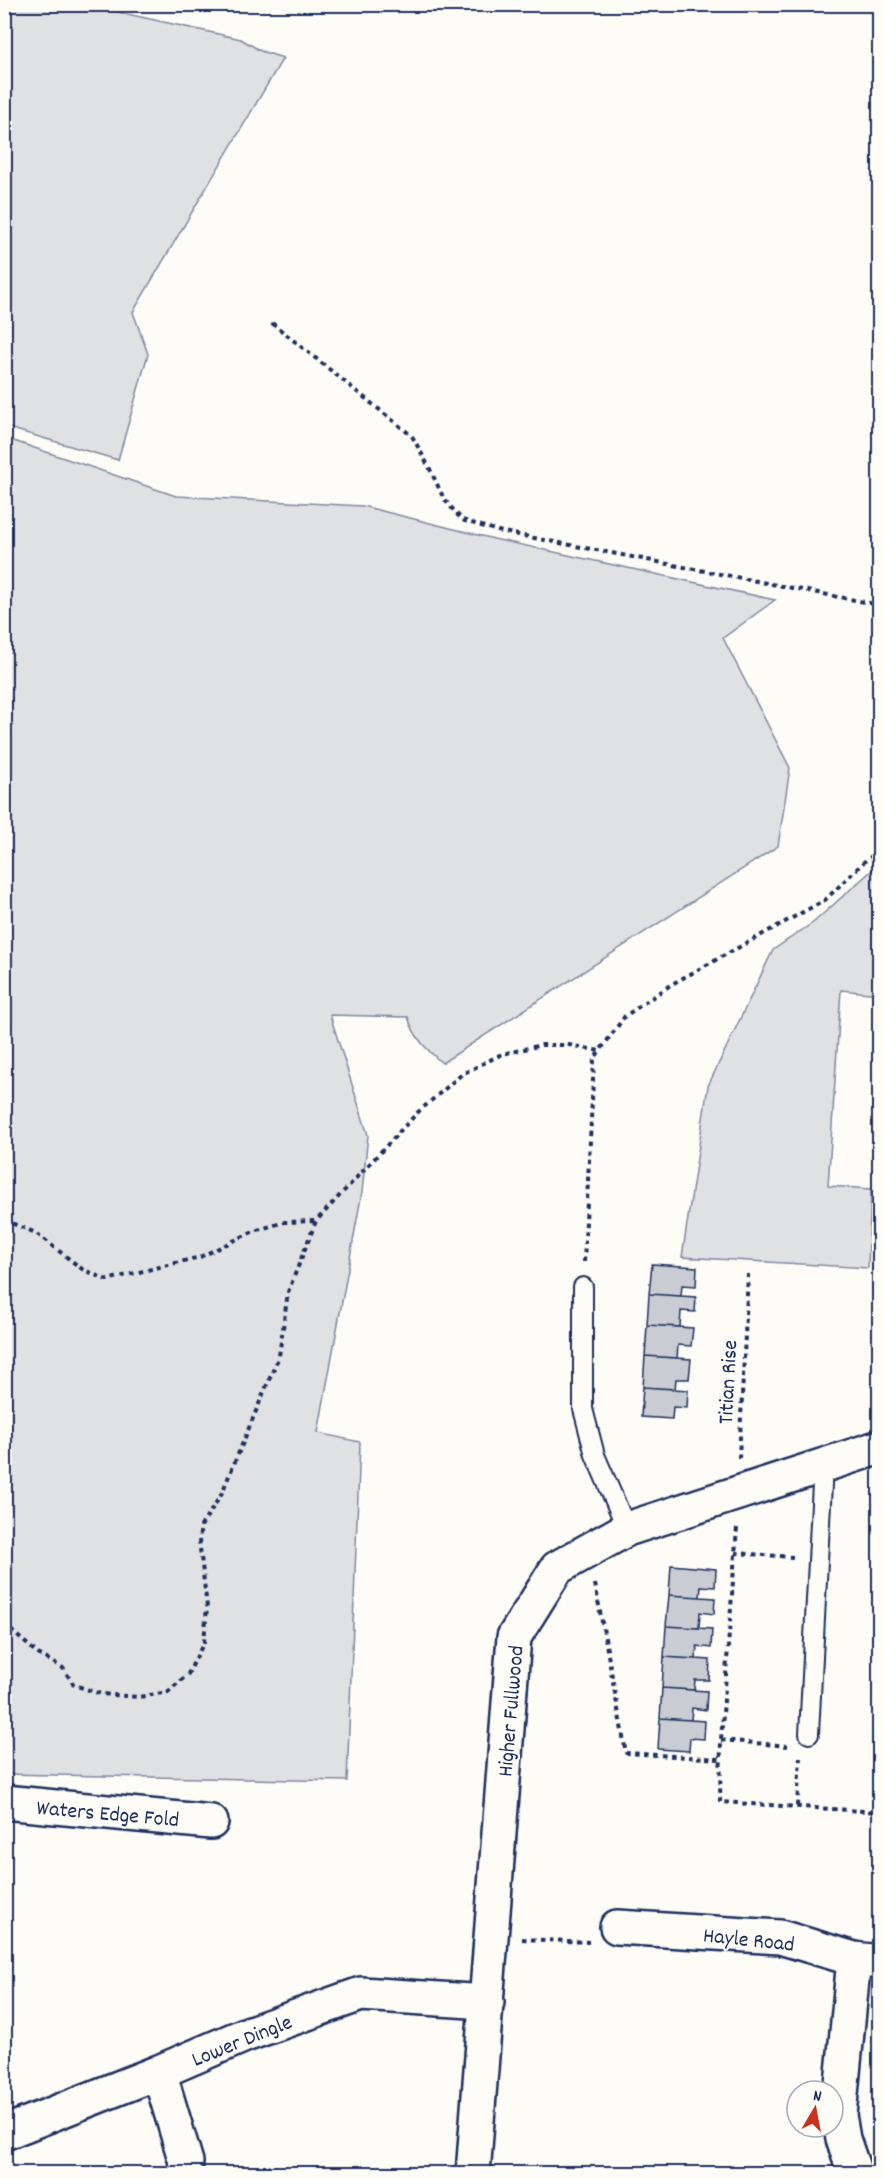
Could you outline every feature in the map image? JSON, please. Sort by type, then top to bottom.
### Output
[{"type":"street","name":"Higher Fullwood","points":[[473,2174],[514,1637],[558,1568],[627,1529],[879,1447]]},
{"type":"street","name":"Waters Edge Fold","points":[[4,1802],[211,1822]]},
{"type":"street","name":"Hayle Road","points":[[617,1927],[780,1937],[867,1960]]},
{"type":"street","points":[[855,2174],[843,2139],[839,2115],[867,1960]]},
{"type":"street","name":"Lower Dingle","points":[[4,2133],[159,2072],[245,2035],[361,1994],[487,2002]]},
{"type":"street","points":[[159,2072],[186,2162],[185,2174]]},
{"type":"lane","points":[[583,1287],[583,1409],[595,1455],[627,1529]]},
{"type":"lane","points":[[805,1741],[823,1465]]},
{"type":"path","points":[[272,323],[412,436],[444,499],[462,520],[520,535],[879,604]]},
{"type":"path","points":[[583,1287],[594,1059],[625,1016],[672,984],[825,900],[868,858],[879,853]]},
{"type":"path","points":[[4,1624],[38,1654],[63,1668],[74,1685],[101,1694],[139,1697],[168,1692],[188,1674],[204,1642],[207,1607],[199,1540],[201,1526],[221,1495],[279,1356],[288,1292],[316,1221],[417,1113],[462,1074],[502,1054],[542,1045],[569,1045],[600,1051]]},
{"type":"path","points":[[4,1220],[36,1233],[82,1269],[107,1280],[200,1257],[254,1231],[285,1222],[316,1221]]},
{"type":"path","name":"Titian Rise","points":[[748,1274],[736,1493],[737,1524],[720,1759],[720,1802],[797,1807]]},
{"type":"path","points":[[588,1551],[626,1753],[720,1759]]},
{"type":"path","points":[[735,1553],[818,1558]]},
{"type":"path","points":[[722,1740],[805,1741],[797,1807],[879,1812]]},
{"type":"path","points":[[492,1938],[600,1943],[617,1927]]},
{"type":"shaded area","points":[[4,5],[86,5],[241,39],[261,51],[283,58],[133,312],[148,354],[118,460],[5,427]]},
{"type":"shaded area","points":[[5,438],[176,496],[362,506],[494,539],[775,600],[723,638],[790,768],[778,846],[442,1063],[421,1042],[408,1017],[330,1015],[368,1135],[362,1192],[318,1433],[360,1442],[347,1781],[5,1774]]},
{"type":"shaded area","points":[[879,864],[879,994],[841,990],[828,1186],[871,1189],[868,1268],[682,1257],[708,1086],[773,950],[814,922]]},
{"type":"building","points":[[652,1264],[697,1267],[696,1286],[682,1285],[681,1296],[649,1294]]},
{"type":"building","points":[[649,1294],[696,1297],[695,1312],[681,1311],[680,1327],[647,1325]]},
{"type":"building","points":[[647,1325],[693,1328],[691,1346],[678,1345],[677,1358],[645,1356]]},
{"type":"building","points":[[645,1356],[691,1359],[689,1379],[676,1379],[675,1389],[643,1387]]},
{"type":"building","points":[[643,1387],[688,1390],[687,1408],[673,1407],[672,1419],[641,1417]]},
{"type":"building","points":[[671,1565],[716,1569],[715,1587],[701,1586],[700,1597],[669,1595]]},
{"type":"building","points":[[669,1595],[715,1598],[714,1614],[700,1612],[699,1628],[666,1626]]},
{"type":"building","points":[[666,1626],[712,1629],[711,1648],[697,1646],[696,1659],[664,1657]]},
{"type":"building","points":[[664,1657],[710,1660],[709,1680],[695,1680],[694,1690],[662,1688]]},
{"type":"building","points":[[662,1688],[707,1691],[706,1710],[692,1708],[691,1720],[660,1718]]},
{"type":"building","points":[[660,1718],[705,1721],[704,1739],[690,1738],[689,1751],[658,1749]]}]
